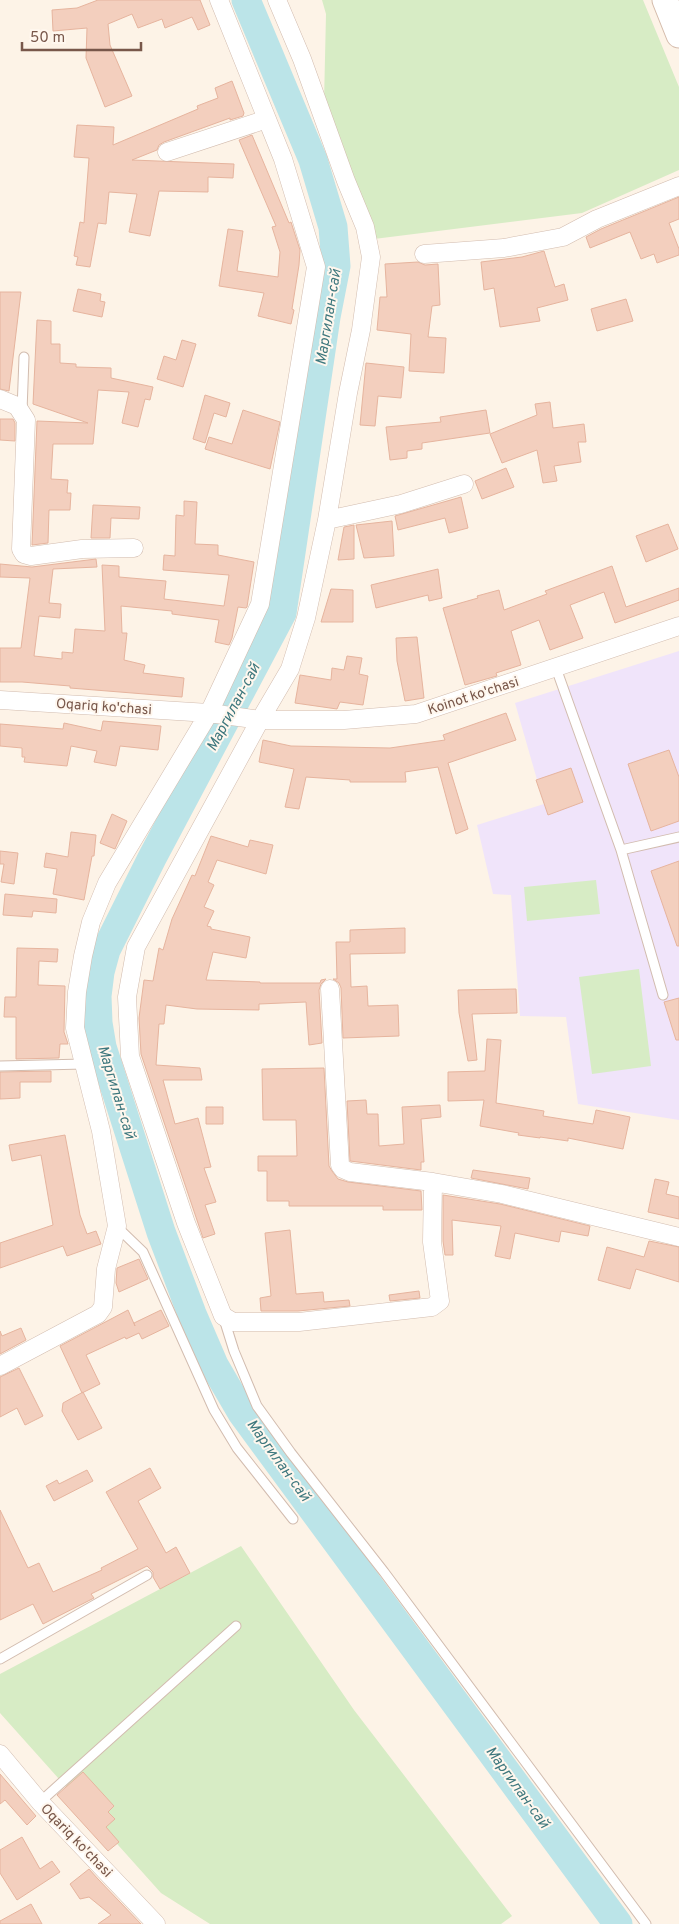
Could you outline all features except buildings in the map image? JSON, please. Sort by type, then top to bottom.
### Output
[{"type":"main road","points":[[665,0],[679,35]]},
{"type":"street","points":[[0,1366],[98,1314],[103,1307],[106,1270],[117,1226],[101,1131],[75,1028],[77,992],[91,922],[107,883],[209,713],[260,604],[316,267],[283,159],[219,0]]},
{"type":"street","points":[[277,0],[302,59],[346,181],[365,227],[371,257],[361,330],[348,393],[327,520],[306,618],[290,669],[260,720],[136,947],[127,997],[130,1056],[186,1223],[223,1316],[233,1322],[299,1322],[432,1307],[440,1301],[432,1242],[431,1211],[433,1182]]},
{"type":"street","points":[[167,152],[267,119]]},
{"type":"street","points":[[424,254],[504,248],[563,237],[597,220],[679,186]]},
{"type":"street","points":[[0,399],[17,406],[22,411],[26,420],[21,549],[24,554],[31,556],[82,549],[134,548]]},
{"type":"street","points":[[327,520],[401,504],[464,484]]},
{"type":"street","name":"Koinot ko'chasi","points":[[209,713],[260,720],[344,720],[416,714],[679,626]]},
{"type":"street","name":"Oqariq ko'chasi","points":[[0,700],[209,713]]},
{"type":"street","points":[[330,989],[340,1165],[343,1169],[350,1172],[433,1182],[502,1194],[679,1237]]},
{"type":"street","name":"Oqariq ko'chasi","points":[[0,1754],[40,1802],[156,1924]]},
{"type":"lane","points":[[22,411],[24,357]]},
{"type":"lane","points":[[556,668],[621,850],[663,995]]},
{"type":"lane","points":[[621,850],[678,839]]},
{"type":"lane","points":[[0,1066],[84,1064]]},
{"type":"lane","points":[[117,1226],[142,1252],[189,1358],[223,1425],[237,1448],[293,1519]]},
{"type":"lane","points":[[223,1316],[234,1351],[257,1406],[291,1454],[384,1572],[646,1924]]},
{"type":"lane","points":[[0,1659],[147,1575]]},
{"type":"lane","points":[[40,1802],[236,1626]]},
{"type":"shaded area","points":[[679,651],[679,1120],[578,1104],[566,1017],[520,1016],[511,895],[493,894],[477,825],[544,804],[515,703]]},
{"type":"green space","points":[[322,0],[643,0],[679,87],[679,170],[582,213],[374,239],[324,102],[326,14]]},
{"type":"green space","points":[[596,880],[600,914],[527,921],[524,887]]},
{"type":"green space","points":[[639,969],[651,1066],[592,1074],[579,977]]},
{"type":"green space","points":[[241,1546],[354,1710],[512,1916],[501,1924],[210,1924],[161,1893],[0,1713],[0,1674]]},
{"type":"waterway","name":"Маргилан-сай","points":[[246,0],[313,160],[333,227],[336,266],[326,317],[282,613],[152,858],[106,950],[100,972],[97,996],[98,1023],[102,1047],[161,1232],[192,1314],[214,1365],[242,1413],[618,1924]]}]
